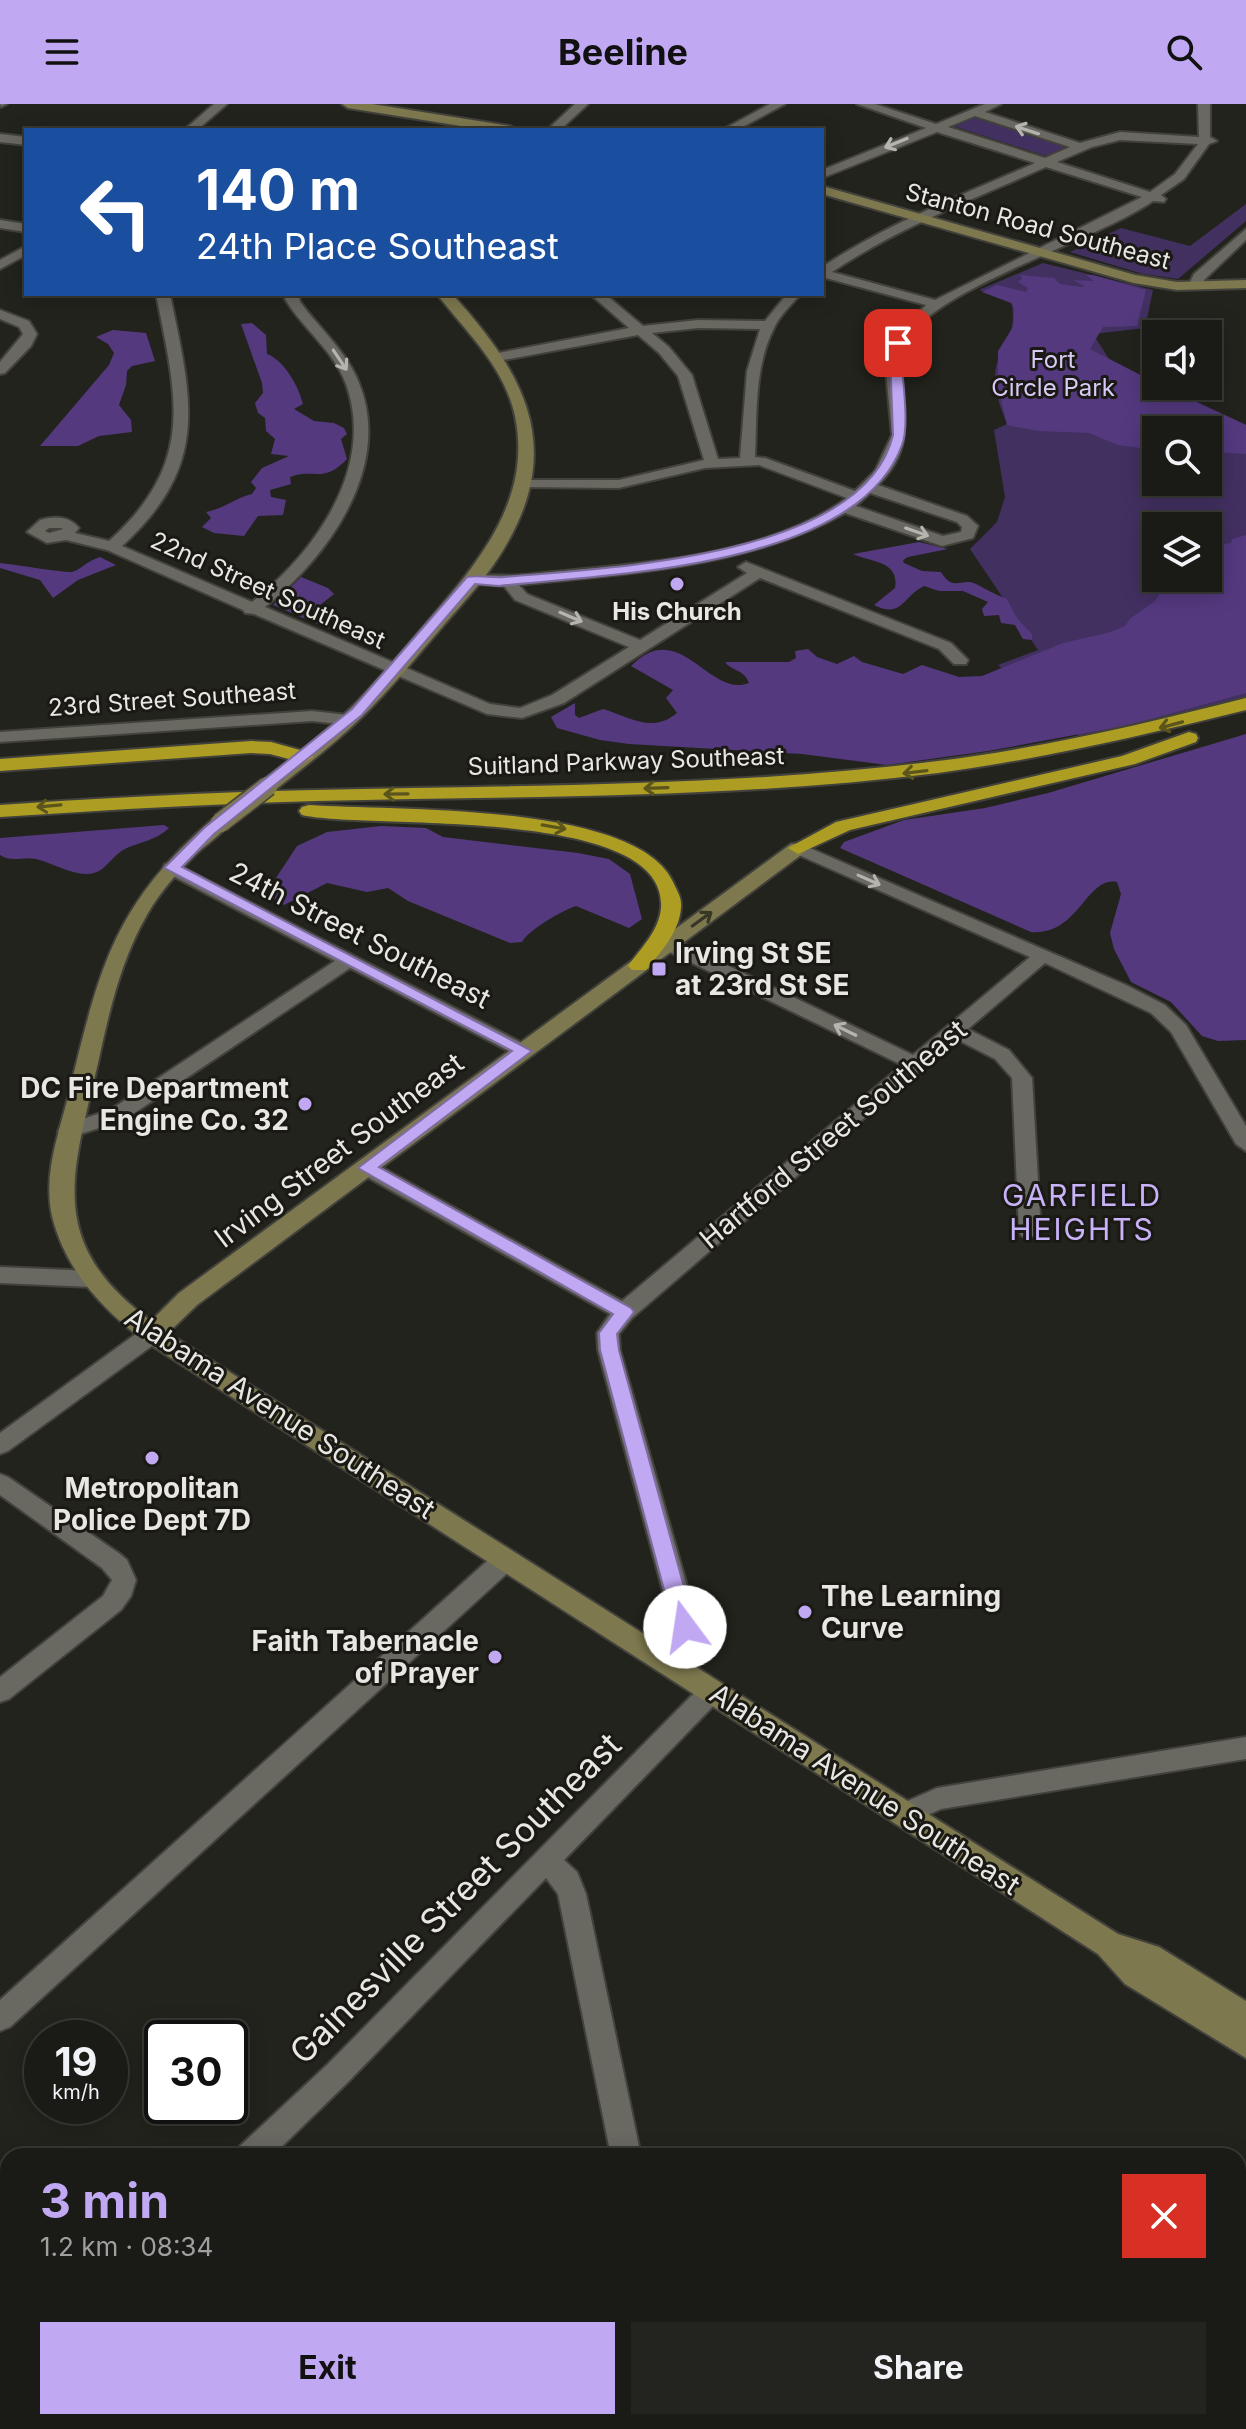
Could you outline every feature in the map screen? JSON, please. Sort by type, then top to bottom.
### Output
[{"type":"highway","name":"Suitland Parkway Southeast","points":[[0,811],[178,799],[615,790],[834,780],[1069,749],[1246,704]]},
{"type":"highway","name":"Suitland Parkway Southeast","points":[[0,827],[153,815],[710,803],[852,794],[1040,770],[1189,738],[1246,721]]},
{"type":"highway","points":[[798,848],[843,826],[1120,762],[1189,738]]},
{"type":"highway","points":[[0,765],[194,752],[253,754],[298,762]]},
{"type":"highway","points":[[309,811],[510,821],[572,831],[620,846],[658,873],[671,900],[666,924],[639,966]]},
{"type":"main road","points":[[348,104],[498,128]]},
{"type":"main road","points":[[425,128],[447,104]]},
{"type":"main road","name":"Stanton Road Southeast","points":[[824,191],[1146,282],[1195,286],[1246,284]]},
{"type":"main road","name":"Alabama Avenue Southeast","points":[[446,296],[476,326],[498,357],[516,392],[525,422],[523,484],[501,537],[472,580],[394,671],[348,720],[220,823],[172,868],[139,910],[118,949],[104,990],[68,1131],[60,1170],[63,1212],[71,1240],[92,1279],[113,1304],[152,1334],[1109,1945],[1136,1974],[1242,2039]]},
{"type":"main road","name":"Irving Street Southeast","points":[[152,1334],[188,1299],[798,848]]},
{"type":"street","points":[[192,128],[221,104]]},
{"type":"street","points":[[555,128],[582,104]]},
{"type":"street","points":[[732,128],[779,104]]},
{"type":"street","points":[[863,104],[1160,199]]},
{"type":"street","points":[[824,173],[995,104]]},
{"type":"street","points":[[472,580],[508,581],[652,566],[715,555],[789,536],[843,507],[863,492],[886,467],[899,435],[895,365],[900,338],[920,315],[936,304],[1160,199],[1191,176],[1203,162],[1211,141],[1212,124],[1204,104]]},
{"type":"street","points":[[973,112],[1081,147]]},
{"type":"street","points":[[824,272],[861,247],[920,218],[1081,147],[1120,136],[1211,141]]},
{"type":"street","points":[[0,138],[24,141]]},
{"type":"street","points":[[0,224],[24,228]]},
{"type":"street","points":[[1195,286],[1199,277],[1246,233]]},
{"type":"street","points":[[0,265],[24,251]]},
{"type":"street","points":[[824,274],[936,304]]},
{"type":"street","points":[[112,547],[137,523],[157,493],[180,437],[182,394],[163,296]]},
{"type":"street","points":[[251,610],[301,562],[327,531],[349,492],[362,446],[361,408],[353,383],[339,357],[294,296]]},
{"type":"street","points":[[599,296],[664,350],[685,375],[702,439],[712,463]]},
{"type":"street","points":[[747,461],[757,348],[765,325],[792,296]]},
{"type":"street","points":[[0,314],[24,324],[30,334],[0,370]]},
{"type":"street","points":[[498,357],[640,330],[719,321],[765,325]]},
{"type":"street","points":[[523,484],[619,484],[712,463],[760,461],[962,519],[970,526],[968,535],[942,541],[843,507]]},
{"type":"street","name":"22nd Street Southeast","points":[[66,535],[112,547],[251,610],[494,711],[517,713],[543,707],[641,646]]},
{"type":"street","points":[[715,555],[945,646],[960,660]]},
{"type":"street","points":[[508,581],[521,597],[641,646],[759,572]]},
{"type":"street","name":"23rd Street Southeast","points":[[0,737],[312,716],[348,720]]},
{"type":"street","points":[[798,848],[1143,1000],[1167,1016],[1184,1037],[1246,1144]]},
{"type":"street","name":"24th Street Southeast","points":[[172,868],[523,1051]]},
{"type":"street","points":[[668,944],[916,1064]]},
{"type":"street","name":"Hartford Street Southeast","points":[[624,1312],[1042,956]]},
{"type":"street","points":[[68,1131],[117,1115],[348,961]]},
{"type":"street","points":[[954,1031],[1001,1053],[1022,1078],[1030,1231]]},
{"type":"street","points":[[367,1168],[624,1312],[608,1333],[609,1350],[684,1621],[684,1638],[665,1661]]},
{"type":"street","points":[[0,1275],[92,1279]]},
{"type":"street","points":[[0,1445],[152,1334]]},
{"type":"street","points":[[0,1483],[111,1561],[123,1575],[119,1596],[0,1692]]},
{"type":"street","points":[[0,2018],[505,1560]]},
{"type":"street","name":"Gainesville Street Southeast","points":[[259,2148],[338,2073],[712,1691]]},
{"type":"street","points":[[904,1815],[937,1799],[1246,1748]]},
{"type":"street","points":[[546,1861],[567,1880],[572,1894],[624,2148]]},
{"type":"green space","points":[[975,117],[1067,147],[1046,156],[953,126]]},
{"type":"green space","name":"Fort Circle Park","points":[[1246,204],[1246,221],[1178,279],[1143,274],[1070,252],[1121,228],[1190,246]]},
{"type":"green space","points":[[1043,263],[1153,290],[1142,328],[1093,334],[1111,362],[1142,379],[1142,400],[1193,400],[1246,425],[1246,697],[1082,739],[998,665],[1038,650],[970,549],[997,522],[1005,497],[994,430],[1007,424],[997,396],[995,374],[1013,321],[1011,300],[979,290]]},
{"type":"green space","name":"Fort Circle Park","points":[[1020,275],[1054,278],[1060,284],[1082,287],[1085,286],[1073,280],[1094,281],[1086,275],[1093,275],[1146,290],[1137,326],[1103,327],[1090,349],[1142,376],[1142,400],[1192,400],[1246,425],[1246,454],[1222,453],[1222,416],[1142,416],[1142,448],[1118,445],[1089,433],[1038,431],[1007,425],[998,386],[998,351],[1013,327],[1014,308],[1011,303],[982,292],[997,285],[1026,292],[1028,288],[1018,282],[1022,279]]},
{"type":"green space","points":[[252,323],[266,335],[267,354],[285,368],[298,390],[303,404],[294,409],[314,421],[334,423],[344,428],[347,434],[341,439],[347,459],[331,471],[290,477],[291,484],[270,490],[271,497],[286,500],[283,515],[258,516],[244,536],[214,533],[202,527],[211,518],[206,512],[252,494],[256,488],[251,482],[262,468],[289,456],[271,454],[275,439],[266,431],[265,418],[258,413],[255,403],[263,393],[262,383],[241,324]]},
{"type":"green space","points":[[113,330],[146,333],[155,361],[132,366],[127,371],[119,405],[131,420],[132,432],[99,436],[78,446],[40,446],[109,365],[114,353],[108,344],[96,337]]},
{"type":"green space","points":[[1246,535],[1246,693],[1129,725],[988,751],[887,765],[802,754],[600,740],[557,728],[551,717],[575,703],[575,715],[579,718],[603,709],[641,722],[668,719],[677,713],[666,698],[673,690],[631,666],[648,653],[664,650],[679,654],[734,685],[749,683],[744,675],[725,662],[789,662],[796,658],[795,651],[808,649],[817,657],[837,664],[854,656],[862,662],[903,674],[922,665],[959,677],[982,676],[1063,643],[1125,626],[1155,601],[1161,592],[1222,592],[1222,544],[1231,543],[1232,539]]},
{"type":"green space","points":[[919,542],[948,549],[908,557],[903,560],[904,563],[922,571],[941,572],[950,582],[971,582],[1007,599],[1032,634],[1032,640],[1023,639],[1015,625],[1001,623],[999,615],[984,616],[982,609],[988,602],[963,591],[939,591],[924,586],[896,608],[883,609],[874,605],[895,588],[893,572],[882,564],[853,554]]},
{"type":"green space","points":[[100,557],[116,565],[78,580],[53,598],[40,580],[0,568],[0,563],[72,572]]},
{"type":"green space","points":[[301,577],[328,588],[334,594],[306,616],[353,639],[273,605]]},
{"type":"green space","points":[[1246,734],[1246,1040],[1218,1041],[1202,1036],[1171,1002],[1131,982],[1114,949],[1110,933],[1121,894],[1117,882],[1097,888],[1060,925],[1047,931],[1031,932],[840,848],[844,842],[904,820],[985,808],[1048,793]]},
{"type":"green space","points":[[164,825],[169,828],[121,851],[95,873],[78,873],[36,859],[9,859],[0,855],[0,838]]},
{"type":"green space","points":[[381,826],[426,828],[443,837],[609,859],[630,874],[642,919],[629,928],[576,906],[546,921],[522,942],[510,943],[408,901],[388,888],[367,892],[327,883],[284,905],[274,899],[276,878],[297,846],[327,832]]},
{"type":"place","name":"His Church","points":[[677,584]]},
{"type":"place","name":"Irving St SE at 23rd St SE","points":[[659,969]]},
{"type":"place","name":"DC Fire Department Engine Co. 32","points":[[305,1104]]},
{"type":"place","name":"Metropolitan Police Dept 7D","points":[[152,1458]]},
{"type":"place","name":"The Learning Curve","points":[[805,1612]]},
{"type":"place","name":"Faith Tabernacle of Prayer","points":[[495,1657]]},
{"type":"district","name":"GARFIELD HEIGHTS","points":[[1082,1212]]},
{"type":"route","points":[[685,1627],[609,1350],[608,1333],[624,1312],[367,1168],[523,1051],[172,868],[209,831],[357,712],[472,580],[499,582],[652,566],[715,555],[789,536],[826,518],[858,497],[880,476],[892,456],[899,435],[895,376],[898,343]]}]
